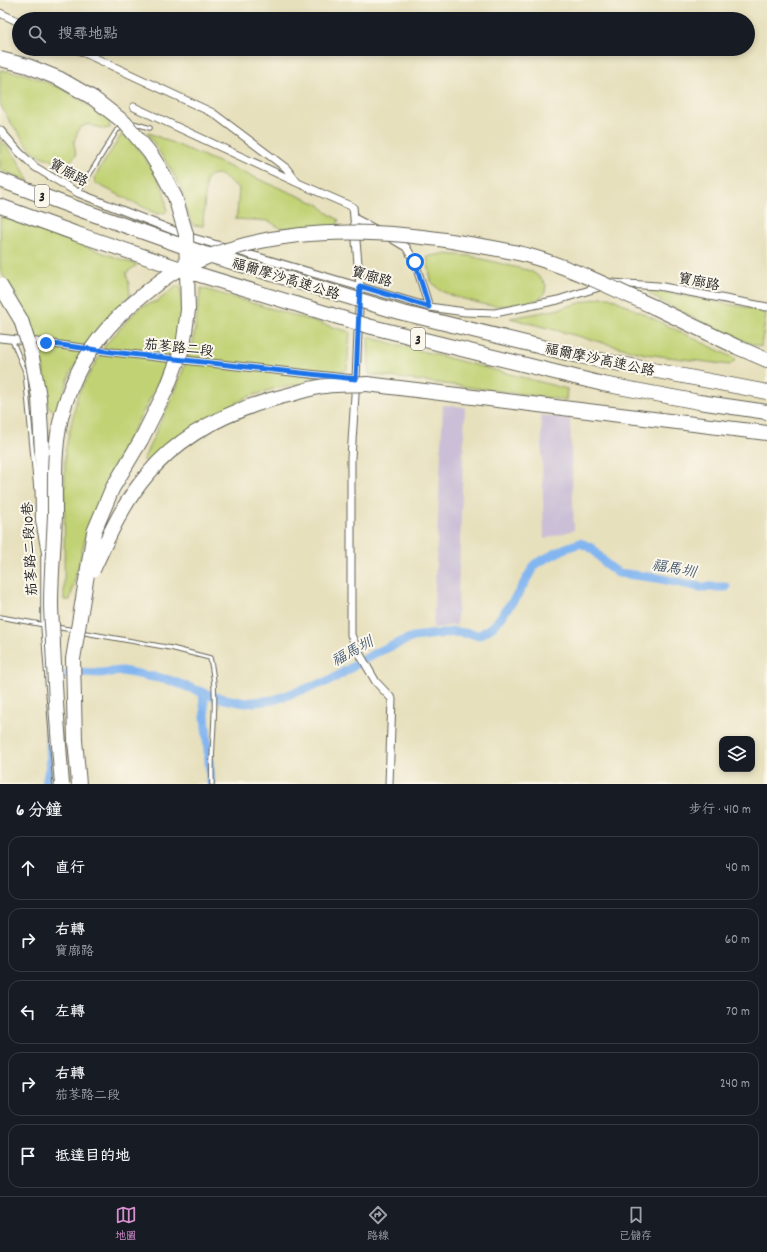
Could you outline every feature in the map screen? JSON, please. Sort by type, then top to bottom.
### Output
[{"type":"highway","points":[[0,59],[28,66],[60,80],[93,98],[125,123],[150,153],[163,174],[175,197],[186,234],[188,310],[183,346],[167,388],[141,440],[112,489],[94,532],[73,659],[75,740],[79,784]]},
{"type":"highway","name":"福爾摩沙高速公路","points":[[0,180],[205,254],[399,312],[579,356],[767,392]]},
{"type":"highway","name":"福爾摩沙高速公路","points":[[0,206],[135,254],[368,326],[603,384],[699,402],[767,412]]},
{"type":"highway","points":[[62,784],[51,606],[55,516],[55,460],[58,431],[64,405],[76,375],[93,345],[120,314],[144,293],[174,271],[210,255],[256,241],[291,236],[334,232],[369,233],[440,239],[526,255],[578,273],[767,360]]},
{"type":"highway","points":[[0,285],[21,320],[31,352],[38,390],[42,451],[43,520],[52,568]]},
{"type":"highway","points":[[84,588],[112,527],[147,475],[172,449],[198,431],[237,411],[257,403],[324,386],[367,384],[767,433]]},
{"type":"street","points":[[0,13],[12,19]]},
{"type":"street","points":[[91,56],[213,113],[286,168],[298,183]]},
{"type":"street","points":[[134,107],[353,207],[360,286],[351,458],[351,635],[358,651],[376,682],[392,700],[389,784]]},
{"type":"street","name":"寶廍路","points":[[0,130],[19,152],[35,167],[78,193],[190,237],[429,307],[465,312],[495,313],[558,300],[612,283],[658,286],[767,307]]},
{"type":"street","points":[[354,218],[406,247],[415,262],[429,307]]},
{"type":"street","name":"茄苳路二段","points":[[0,338],[356,379]]},
{"type":"lane","points":[[78,193],[117,130],[133,123],[150,128]]},
{"type":"lane","name":"茄苳路二段10巷","points":[[12,340],[25,371],[36,491]]},
{"type":"lane","name":"茄苳路二段10巷","points":[[38,507],[40,531]]},
{"type":"lane","name":"茄苳路二段10巷","points":[[43,554],[43,625],[55,784]]},
{"type":"lane","points":[[0,617],[171,648],[210,658],[215,688],[211,762],[212,784]]},
{"type":"shaded area","points":[[443,405],[465,407],[457,625],[433,628]]},
{"type":"shaded area","points":[[541,415],[570,419],[574,530],[544,539]]},
{"type":"green space","points":[[0,70],[25,74],[63,89],[109,120],[110,128],[104,129],[88,124],[79,128],[74,142],[76,156],[65,165],[38,155],[28,146],[9,120],[0,104]]},
{"type":"green space","points":[[147,132],[320,205],[326,212],[339,220],[336,227],[280,228],[269,221],[235,219],[237,214],[239,188],[219,174],[210,175],[206,180],[203,226],[193,225],[185,207],[183,192],[173,173]]},
{"type":"green space","points":[[122,134],[140,151],[160,182],[165,197],[167,211],[165,213],[157,214],[95,183],[94,178]]},
{"type":"green space","points":[[0,139],[17,159],[29,181],[0,170]]},
{"type":"green space","points":[[0,216],[137,265],[126,273],[130,295],[93,334],[70,374],[57,412],[48,407],[43,366],[31,328],[15,293],[0,271]]},
{"type":"green space","points":[[442,254],[470,256],[531,271],[541,278],[546,285],[545,292],[540,299],[522,304],[506,306],[486,305],[453,296],[439,290],[431,281],[427,257]]},
{"type":"green space","points":[[180,285],[183,306],[177,337],[158,384],[117,461],[86,535],[70,600],[64,600],[65,451],[78,394],[107,343],[140,307],[158,301]]},
{"type":"green space","points":[[201,288],[350,332],[347,370],[321,373],[320,381],[273,389],[245,398],[180,435],[148,462],[143,460],[176,389],[193,343]]},
{"type":"green space","points":[[651,291],[659,291],[759,310],[766,315],[761,347],[733,337],[685,313],[649,294]]},
{"type":"green space","points":[[601,297],[609,297],[736,359],[730,365],[645,354],[510,318],[555,310]]},
{"type":"green space","points":[[368,337],[567,389],[566,400],[369,374]]},
{"type":"waterway","name":"福馬圳","points":[[53,681],[57,677],[74,672],[100,673],[122,671],[169,680],[215,697],[245,703],[273,700],[331,680],[375,653],[413,637],[455,632],[480,635],[494,626],[518,594],[535,564],[566,548],[580,543],[592,548],[605,563],[618,573],[657,578],[700,587],[726,587]]},
{"type":"waterway","points":[[203,693],[211,784]]},
{"type":"waterway","name":"福馬圳","points":[[46,784],[51,760],[48,715]]},
{"type":"route","points":[[46,343],[112,352],[356,379],[360,286],[429,307],[415,262]]}]
